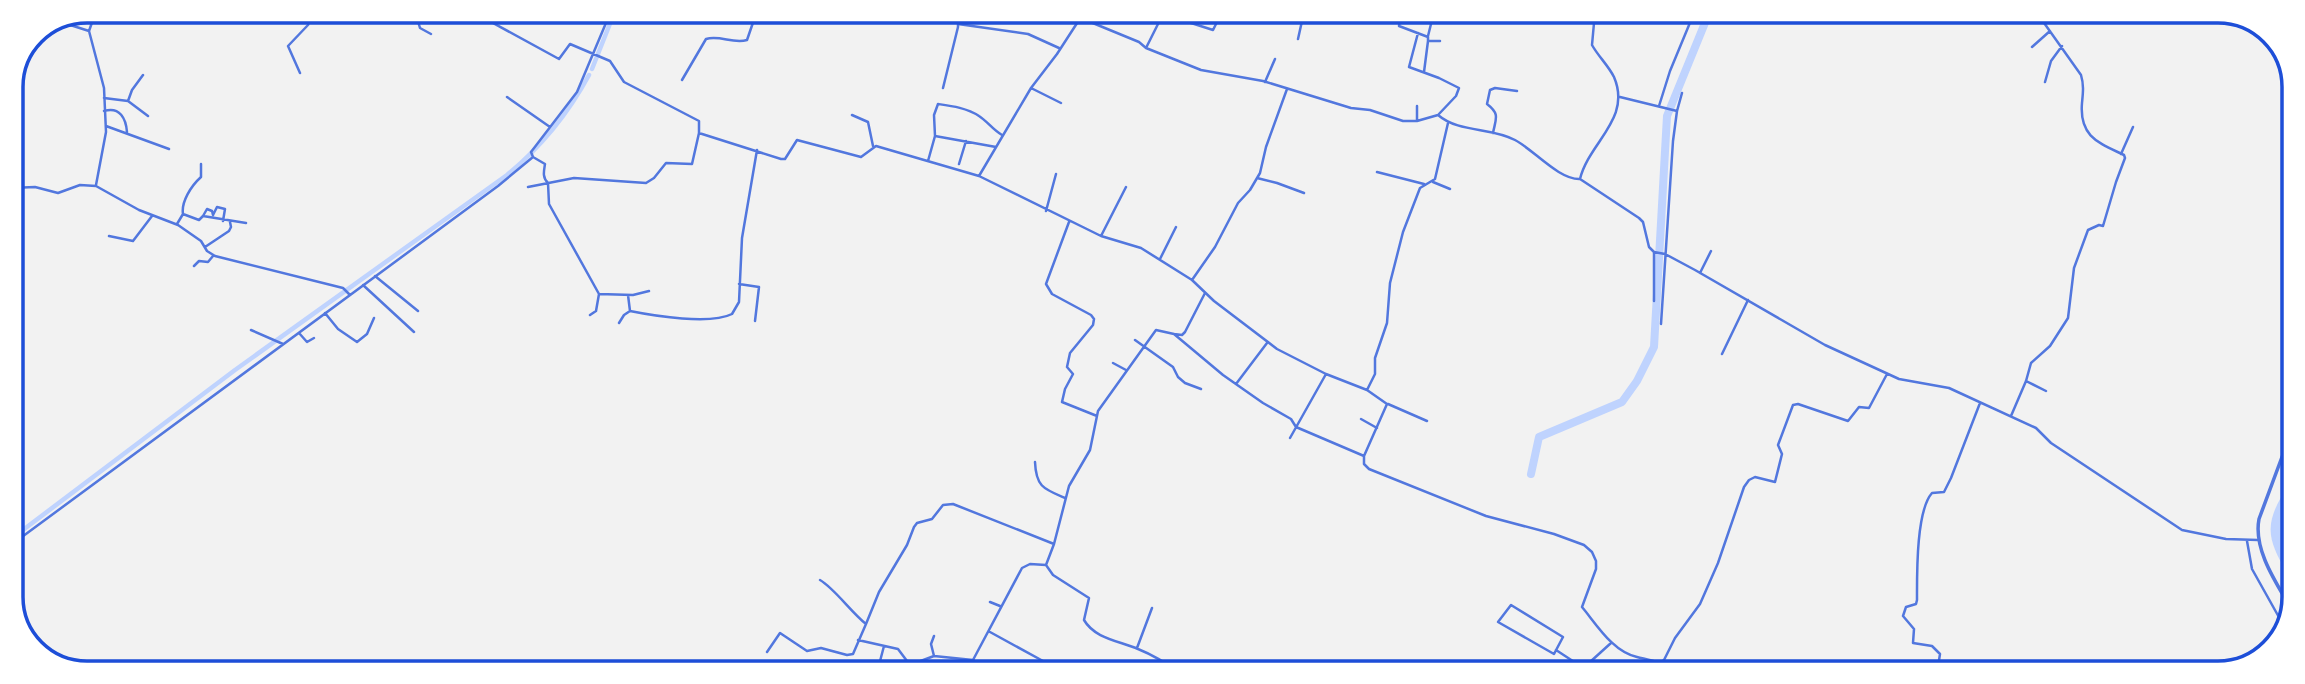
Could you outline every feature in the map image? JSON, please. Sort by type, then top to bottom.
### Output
[{"type":"street","points":[[92,23],[89,32],[97,58],[106,126],[96,186]]},
{"type":"street","points":[[300,73],[288,46],[309,23]]},
{"type":"street","points":[[418,23],[420,28],[431,34]]},
{"type":"street","points":[[493,23],[559,59],[569,44],[595,53],[611,61],[624,82],[699,120],[692,164],[666,163],[654,178],[646,183],[573,178],[528,187]]},
{"type":"street","points":[[23,536],[498,186],[532,155],[532,149],[577,92],[606,23]]},
{"type":"street","points":[[682,80],[706,39],[713,37],[738,42],[747,40],[753,23]]},
{"type":"street","points":[[979,176],[1031,88],[1076,23]]},
{"type":"street","points":[[1094,23],[1139,42],[1146,48],[1202,70],[1265,82],[1403,121],[1417,121],[1438,115],[1456,96],[1459,88],[1409,67],[1418,33]]},
{"type":"street","points":[[1146,48],[1158,23]]},
{"type":"street","points":[[1191,23],[1213,30],[1216,23]]},
{"type":"street","points":[[1298,39],[1302,23]]},
{"type":"street","points":[[1399,23],[1399,26],[1428,39],[1440,41]]},
{"type":"street","points":[[1424,72],[1432,23]]},
{"type":"street","points":[[1580,179],[1586,162],[1615,114],[1620,97],[1611,71],[1592,44],[1594,23]]},
{"type":"street","points":[[1659,106],[1690,23]]},
{"type":"street","points":[[2011,416],[2031,363],[2050,346],[2068,318],[2075,263],[2088,230],[2103,226],[2125,162],[2124,155],[2095,141],[2088,132],[2081,114],[2083,79],[2045,23]]},
{"type":"street","points":[[943,88],[958,24],[1028,34],[1060,49]]},
{"type":"street","points":[[70,25],[89,32]]},
{"type":"street","points":[[2032,47],[2050,30]]},
{"type":"street","points":[[2045,82],[2049,66],[2062,46]]},
{"type":"street","points":[[1265,82],[1275,59]]},
{"type":"street","points":[[128,101],[143,75]]},
{"type":"street","points":[[1031,88],[1061,103]]},
{"type":"street","points":[[1493,133],[1497,115],[1487,104],[1490,90],[1495,88],[1517,91]]},
{"type":"street","points":[[1192,280],[1215,247],[1238,203],[1257,178],[1287,89]]},
{"type":"street","points":[[1661,324],[1663,254],[1676,111],[1682,93]]},
{"type":"street","points":[[507,97],[551,128]]},
{"type":"street","points":[[1620,97],[1676,111]]},
{"type":"street","points":[[104,98],[128,101],[148,116]]},
{"type":"street","points":[[928,161],[936,136],[934,115],[938,104],[969,111],[1003,135]]},
{"type":"street","points":[[1417,106],[1417,121]]},
{"type":"street","points":[[104,111],[109,109],[122,116],[126,120],[127,133]]},
{"type":"street","points":[[852,115],[868,122],[873,146]]},
{"type":"street","points":[[1438,115],[1448,123],[1514,139],[1566,176],[1580,179],[1639,218],[1643,222],[1649,247],[1655,252],[1700,273],[1825,345],[1909,382],[1949,388],[2040,430],[2050,443],[2174,526],[2194,534],[2257,540]]},
{"type":"street","points":[[1433,182],[1448,123]]},
{"type":"street","points":[[106,126],[169,149]]},
{"type":"street","points":[[2121,153],[2133,127]]},
{"type":"street","points":[[699,132],[783,159],[794,141],[799,140],[863,157],[873,146]]},
{"type":"street","points":[[936,136],[996,146]]},
{"type":"street","points":[[958,167],[965,141]]},
{"type":"street","points":[[873,146],[958,167],[1069,222],[1101,236],[1141,248],[1192,280],[1267,343],[1326,374],[1367,390],[1387,404],[1427,421]]},
{"type":"street","points":[[619,323],[624,315],[631,311],[651,316],[699,319],[727,316],[738,306],[742,238],[757,150]]},
{"type":"street","points":[[532,155],[545,164],[543,170],[548,183],[549,204],[599,294],[596,311],[590,315]]},
{"type":"street","points":[[177,224],[193,183],[201,178],[201,164]]},
{"type":"street","points":[[1377,172],[1424,184],[1433,182],[1450,190]]},
{"type":"street","points":[[1046,211],[1056,174]]},
{"type":"street","points":[[1257,178],[1304,193]]},
{"type":"street","points":[[23,187],[35,187],[58,193],[80,184],[96,186],[152,215],[177,224],[201,241],[214,256],[343,288],[349,294]]},
{"type":"street","points":[[1367,390],[1375,374],[1375,358],[1387,323],[1390,283],[1398,251],[1420,188],[1424,184]]},
{"type":"street","points":[[1101,236],[1126,187]]},
{"type":"street","points":[[212,217],[217,207],[225,209],[223,221]]},
{"type":"street","points":[[183,214],[199,220],[207,209],[212,211],[212,217]]},
{"type":"street","points":[[109,236],[133,241],[152,215]]},
{"type":"street","points":[[203,216],[246,223]]},
{"type":"street","points":[[205,247],[229,231],[230,222]]},
{"type":"street","points":[[1069,222],[1046,284],[1052,294],[1091,314],[1094,319],[1093,325],[1070,353],[1068,367],[1073,374],[1062,402],[1097,416]]},
{"type":"street","points":[[1160,259],[1176,227]]},
{"type":"street","points":[[1700,273],[1711,251]]},
{"type":"street","points":[[1654,301],[1655,252]]},
{"type":"street","points":[[194,267],[199,261],[208,262],[214,256]]},
{"type":"street","points":[[375,276],[418,311]]},
{"type":"street","points":[[739,284],[759,288],[755,321]]},
{"type":"street","points":[[363,285],[414,332]]},
{"type":"street","points":[[599,294],[628,295],[649,291]]},
{"type":"street","points":[[1046,565],[1054,546],[1069,486],[1090,450],[1103,401],[1156,330],[1182,335],[1185,332],[1205,293]]},
{"type":"street","points":[[628,295],[631,311]]},
{"type":"street","points":[[1722,354],[1748,300]]},
{"type":"street","points":[[325,313],[338,329],[358,342],[367,334],[374,318]]},
{"type":"street","points":[[251,330],[282,343]]},
{"type":"street","points":[[299,333],[307,342],[314,338]]},
{"type":"street","points":[[1174,334],[1263,403],[1292,419],[1296,427],[1364,456]]},
{"type":"street","points":[[1135,340],[1173,367],[1185,383],[1201,390]]},
{"type":"street","points":[[1237,384],[1267,343]]},
{"type":"street","points":[[1113,363],[1126,371]]},
{"type":"street","points":[[1290,438],[1326,374]]},
{"type":"street","points":[[1663,661],[1675,638],[1700,604],[1718,563],[1735,507],[1748,481],[1755,477],[1774,482],[1782,454],[1778,445],[1793,405],[1798,404],[1848,421],[1859,407],[1869,408],[1887,374]]},
{"type":"street","points":[[2026,381],[2046,391]]},
{"type":"street","points":[[1939,661],[1940,654],[1932,646],[1913,643],[1914,629],[1903,616],[1906,607],[1916,604],[1917,600],[1918,540],[1928,499],[1932,493],[1944,492],[1980,403]]},
{"type":"street","points":[[1387,404],[1364,456],[1364,464],[1370,469],[1486,516],[1545,531],[1584,545],[1592,552],[1596,569],[1582,607],[1612,643],[1636,657],[1653,661]]},
{"type":"street","points":[[1361,419],[1377,428]]},
{"type":"street","points":[[2282,457],[2259,519],[2257,540],[2282,592]]},
{"type":"street","points":[[1035,462],[1038,482],[1046,490],[1065,498]]},
{"type":"street","points":[[767,652],[780,633],[807,651],[821,648],[850,655],[879,592],[907,545],[914,527],[917,523],[932,519],[943,505],[953,504],[1054,546]]},
{"type":"street","points":[[2248,541],[2252,569],[2279,617]]},
{"type":"street","points":[[920,661],[934,656],[973,660],[1021,569],[1030,564],[1046,565]]},
{"type":"street","points":[[1046,565],[1053,575],[1089,597],[1084,623],[1112,642],[1137,648],[1162,661]]},
{"type":"street","points":[[820,580],[866,624]]},
{"type":"street","points":[[990,602],[1002,605]]},
{"type":"street","points":[[1511,605],[1563,637],[1556,650],[1554,654],[1498,622],[1511,605]]},
{"type":"street","points":[[1137,648],[1152,608]]},
{"type":"street","points":[[990,632],[1043,661]]},
{"type":"street","points":[[934,636],[931,645],[934,656]]},
{"type":"street","points":[[858,640],[898,649],[906,661]]},
{"type":"street","points":[[1591,661],[1612,643]]},
{"type":"street","points":[[880,661],[884,646]]},
{"type":"street","points":[[1556,650],[1571,661]]},
{"type":"water","points":[[2282,495],[2282,564],[2272,541],[2272,520]]},
{"type":"waterway","points":[[592,69],[610,23]]},
{"type":"waterway","points":[[1531,474],[1539,437],[1622,402],[1637,381],[1654,347],[1667,116],[1705,23]]},
{"type":"waterway","points":[[23,530],[235,370],[507,175],[553,129],[589,75]]}]
